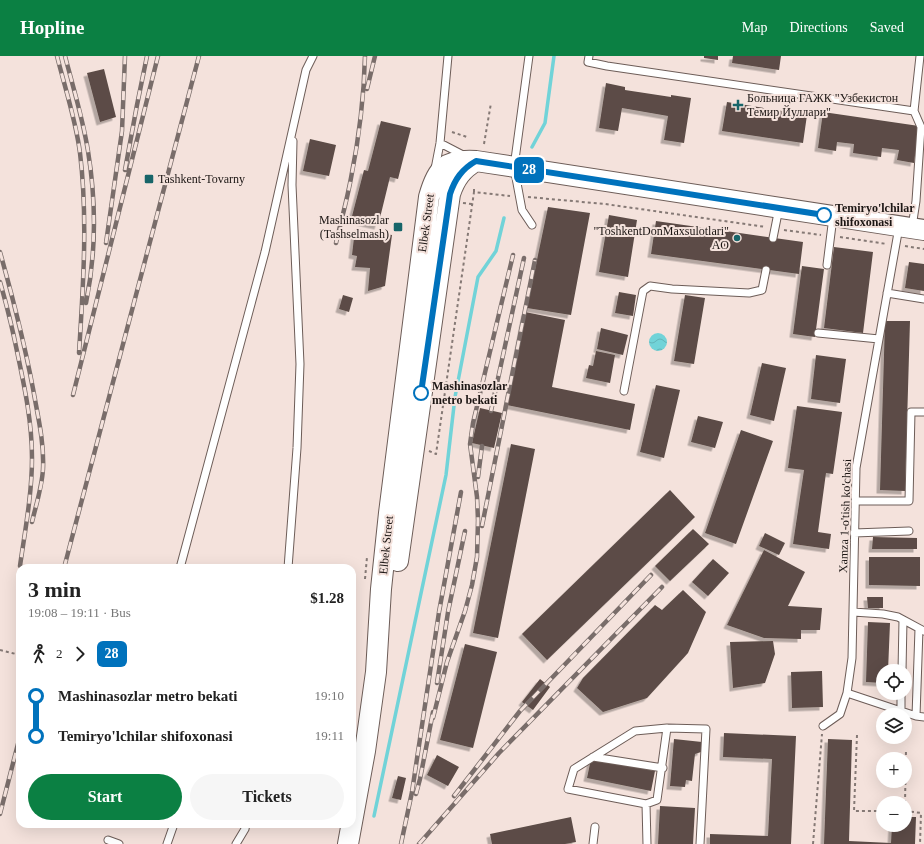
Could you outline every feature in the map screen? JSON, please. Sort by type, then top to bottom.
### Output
[{"type":"main road","points":[[442,169],[454,162],[463,160],[480,152],[514,167],[833,216],[908,233]]},
{"type":"main road","name":"Elbek Street","points":[[361,844],[376,755],[387,676],[394,588],[403,518],[449,201],[452,188],[458,177],[480,152]]},
{"type":"main road","name":"Elbek Street","points":[[356,801],[365,752],[376,672],[381,589],[389,512],[428,197],[436,176],[442,169]]},
{"type":"main road","name":"Elbek Street","points":[[348,844],[351,828]]},
{"type":"lane","points":[[181,564],[266,252],[306,70],[313,56]]},
{"type":"lane","points":[[428,197],[440,143],[448,56]]},
{"type":"lane","points":[[528,56],[514,167],[522,210],[532,225]]},
{"type":"lane","points":[[589,56],[588,62],[607,66],[914,111],[920,56]]},
{"type":"lane","name":"Xamza 1-o'tish ko'chasi","points":[[823,726],[840,714],[847,694],[852,658],[856,468],[887,292],[908,233],[916,201],[921,127],[914,111]]},
{"type":"lane","points":[[288,564],[297,448],[300,364],[292,185],[293,125]]},
{"type":"lane","points":[[440,143],[480,152]]},
{"type":"lane","points":[[440,143],[442,169],[449,201]]},
{"type":"lane","points":[[773,238],[779,208]]},
{"type":"lane","points":[[827,265],[833,216]]},
{"type":"lane","points":[[624,391],[643,291],[650,286],[672,289],[749,293],[762,290],[766,270]]},
{"type":"lane","points":[[887,292],[924,299]]},
{"type":"lane","points":[[818,333],[879,339]]},
{"type":"lane","points":[[855,501],[909,501],[911,412],[924,412]]},
{"type":"lane","points":[[854,532],[909,531]]},
{"type":"lane","points":[[853,612],[883,614],[898,617],[921,630],[920,717]]},
{"type":"lane","points":[[902,664],[903,620]]},
{"type":"lane","points":[[847,694],[891,708]]},
{"type":"lane","points":[[668,728],[657,800],[646,804],[568,789],[574,769],[635,731],[668,728],[706,729],[700,844]]},
{"type":"lane","points":[[593,757],[663,768]]},
{"type":"lane","points":[[646,804],[647,844]]},
{"type":"lane","points":[[593,844],[595,827]]},
{"type":"lane","points":[[167,844],[173,828]]},
{"type":"lane","points":[[236,844],[245,828]]},
{"type":"lane","points":[[108,840],[119,844]]},
{"type":"path","points":[[480,152],[491,103]]},
{"type":"path","points":[[452,132],[467,137]]},
{"type":"path","points":[[428,450],[436,454],[474,186]]},
{"type":"path","points":[[474,192],[612,205],[831,236],[908,233],[924,249]]},
{"type":"path","points":[[0,650],[16,654]]},
{"type":"path","points":[[813,844],[823,726]]},
{"type":"path","points":[[857,736],[854,811],[876,811]]},
{"type":"path","points":[[905,796],[906,750]]},
{"type":"path","points":[[912,812],[921,813],[920,844]]},
{"type":"water","points":[[658,333],[664,336],[667,342],[664,348],[658,351],[652,348],[649,342],[652,336]]},
{"type":"building","points":[[704,56],[718,56],[718,60],[704,58]]},
{"type":"building","points":[[733,56],[781,56],[779,70],[732,63]]},
{"type":"building","points":[[104,69],[116,117],[100,122],[87,73]]},
{"type":"building","points":[[606,83],[625,87],[625,90],[671,97],[671,95],[691,98],[684,143],[664,140],[668,116],[622,108],[618,131],[599,128]]},
{"type":"building","points":[[727,102],[807,115],[803,143],[722,131]]},
{"type":"building","points":[[823,112],[919,126],[914,163],[897,160],[899,150],[882,148],[881,157],[853,153],[854,144],[837,142],[836,151],[818,148]]},
{"type":"building","points":[[381,121],[411,128],[398,179],[390,177],[378,226],[351,220],[364,170],[368,171]]},
{"type":"building","points":[[310,139],[336,145],[329,176],[303,171]]},
{"type":"building","points":[[548,207],[590,213],[571,315],[527,308]]},
{"type":"building","points":[[609,215],[637,220],[628,277],[599,272]]},
{"type":"building","points":[[656,221],[803,242],[799,274],[651,254]]},
{"type":"building","points":[[355,229],[392,235],[385,286],[368,291],[370,268],[355,267],[357,256],[352,255]]},
{"type":"building","points":[[834,247],[873,252],[863,333],[824,328]]},
{"type":"building","points":[[909,262],[924,264],[924,291],[905,288]]},
{"type":"building","points":[[802,266],[824,269],[815,337],[793,334]]},
{"type":"building","points":[[619,292],[636,295],[633,316],[615,313]]},
{"type":"building","points":[[343,295],[353,298],[349,312],[339,309]]},
{"type":"building","points":[[685,295],[705,298],[694,364],[674,361]]},
{"type":"building","points":[[525,312],[565,320],[552,387],[635,404],[630,430],[507,405]]},
{"type":"building","points":[[885,321],[910,321],[905,491],[880,490]]},
{"type":"building","points":[[601,328],[628,335],[623,355],[597,349]]},
{"type":"building","points":[[596,351],[615,355],[610,383],[586,378],[589,365],[593,366]]},
{"type":"building","points":[[816,355],[846,359],[840,403],[811,399]]},
{"type":"building","points":[[762,363],[786,368],[774,421],[750,415]]},
{"type":"building","points":[[656,385],[680,390],[664,458],[640,452]]},
{"type":"building","points":[[797,406],[842,412],[833,474],[826,473],[818,532],[831,534],[829,549],[793,544],[804,470],[788,468]]},
{"type":"building","points":[[480,408],[502,413],[494,448],[472,443]]},
{"type":"building","points":[[698,416],[723,422],[715,448],[691,442]]},
{"type":"building","points":[[741,430],[773,441],[736,544],[705,533]]},
{"type":"building","points":[[511,444],[535,449],[498,638],[473,633]]},
{"type":"building","points":[[670,490],[695,517],[547,660],[522,634]]},
{"type":"building","points":[[693,529],[709,544],[670,581],[655,566]]},
{"type":"building","points":[[765,533],[785,543],[779,555],[759,546]]},
{"type":"building","points":[[873,537],[917,538],[917,549],[872,549]]},
{"type":"building","points":[[764,550],[805,572],[788,606],[822,608],[820,630],[801,630],[801,639],[764,638],[727,625]]},
{"type":"building","points":[[869,557],[920,557],[920,586],[869,585]]},
{"type":"building","points":[[713,559],[729,573],[708,596],[692,582]]},
{"type":"building","points":[[683,590],[706,612],[688,653],[647,698],[603,712],[577,688],[583,678],[655,605],[662,610]]},
{"type":"building","points":[[867,597],[883,597],[883,608],[868,608]]},
{"type":"building","points":[[868,622],[890,623],[888,664],[876,664],[876,683],[866,682]]},
{"type":"building","points":[[773,641],[775,654],[765,683],[733,688],[730,642]]},
{"type":"building","points":[[465,644],[497,652],[473,748],[440,740]]},
{"type":"building","points":[[822,671],[823,707],[792,708],[791,672]]},
{"type":"building","points":[[540,679],[550,687],[533,710],[522,702]]},
{"type":"building","points":[[724,733],[796,736],[791,844],[710,844],[710,834],[768,836],[772,759],[723,757]]},
{"type":"building","points":[[674,739],[702,742],[701,752],[695,754],[692,781],[686,780],[685,787],[670,786]]},
{"type":"building","points":[[828,739],[852,740],[849,841],[891,843],[892,832],[912,832],[912,817],[916,817],[915,844],[824,844]]},
{"type":"building","points":[[437,755],[459,767],[448,786],[427,775]]},
{"type":"building","points":[[591,759],[655,771],[651,791],[587,778]]},
{"type":"building","points":[[398,776],[406,778],[401,800],[392,798]]},
{"type":"building","points":[[660,806],[695,808],[693,844],[658,844]]},
{"type":"building","points":[[571,817],[576,842],[565,844],[492,844],[490,834]]},
{"type":"waterway","points":[[532,147],[545,123],[554,56]]},
{"type":"waterway","points":[[374,816],[446,475],[455,397],[478,277],[496,251],[504,218]]},
{"type":"railway","points":[[57,56],[76,129],[80,153],[84,203],[84,253],[79,353]]},
{"type":"railway","points":[[65,56],[78,103],[91,170],[94,227],[92,265],[86,303]]},
{"type":"railway","points":[[106,243],[122,131],[125,56]]},
{"type":"railway","points":[[125,170],[147,56]]},
{"type":"railway","points":[[73,395],[158,56]]},
{"type":"railway","points":[[65,564],[199,56]]},
{"type":"railway","points":[[336,243],[348,194],[361,117],[365,56]]},
{"type":"railway","points":[[367,89],[375,56]]},
{"type":"railway","points":[[0,252],[24,347],[39,421],[43,453],[40,489],[32,522]]},
{"type":"railway","points":[[433,718],[447,662],[465,611],[477,557],[477,497],[470,444],[473,423],[513,255]]},
{"type":"railway","points":[[491,411],[524,258]]},
{"type":"railway","points":[[482,526],[535,260]]},
{"type":"railway","points":[[0,282],[21,368],[31,432],[31,485],[20,564]]},
{"type":"railway","points":[[478,477],[482,446]]},
{"type":"railway","points":[[401,844],[412,792],[439,612],[461,492]]},
{"type":"railway","points":[[437,683],[448,612],[465,531]]},
{"type":"railway","points":[[454,796],[520,711],[651,575]]},
{"type":"railway","points":[[419,844],[499,753],[662,587]]},
{"type":"railway","points":[[416,794],[433,712]]},
{"type":"railway","points":[[0,814],[16,752]]},
{"type":"bus line","name":"28","points":[[421,393],[450,194],[458,177],[466,167],[476,161],[824,215]]},
{"type":"place","name":"Больница ГАЖК \"Узбекистон Темир Йуллари\"","points":[[738,105]]},
{"type":"place","name":"Tashkent-Tovarny","points":[[149,179]]},
{"type":"place","name":"Temiryo'lchilar shifoxonasi","points":[[824,215]]},
{"type":"place","name":"Mashinasozlar (Tashselmash)","points":[[398,227]]},
{"type":"place","name":"\"ToshkentDonMaxsulotlari\" AO","points":[[737,238]]},
{"type":"place","name":"Mashinasozlar metro bekati","points":[[421,393]]}]
